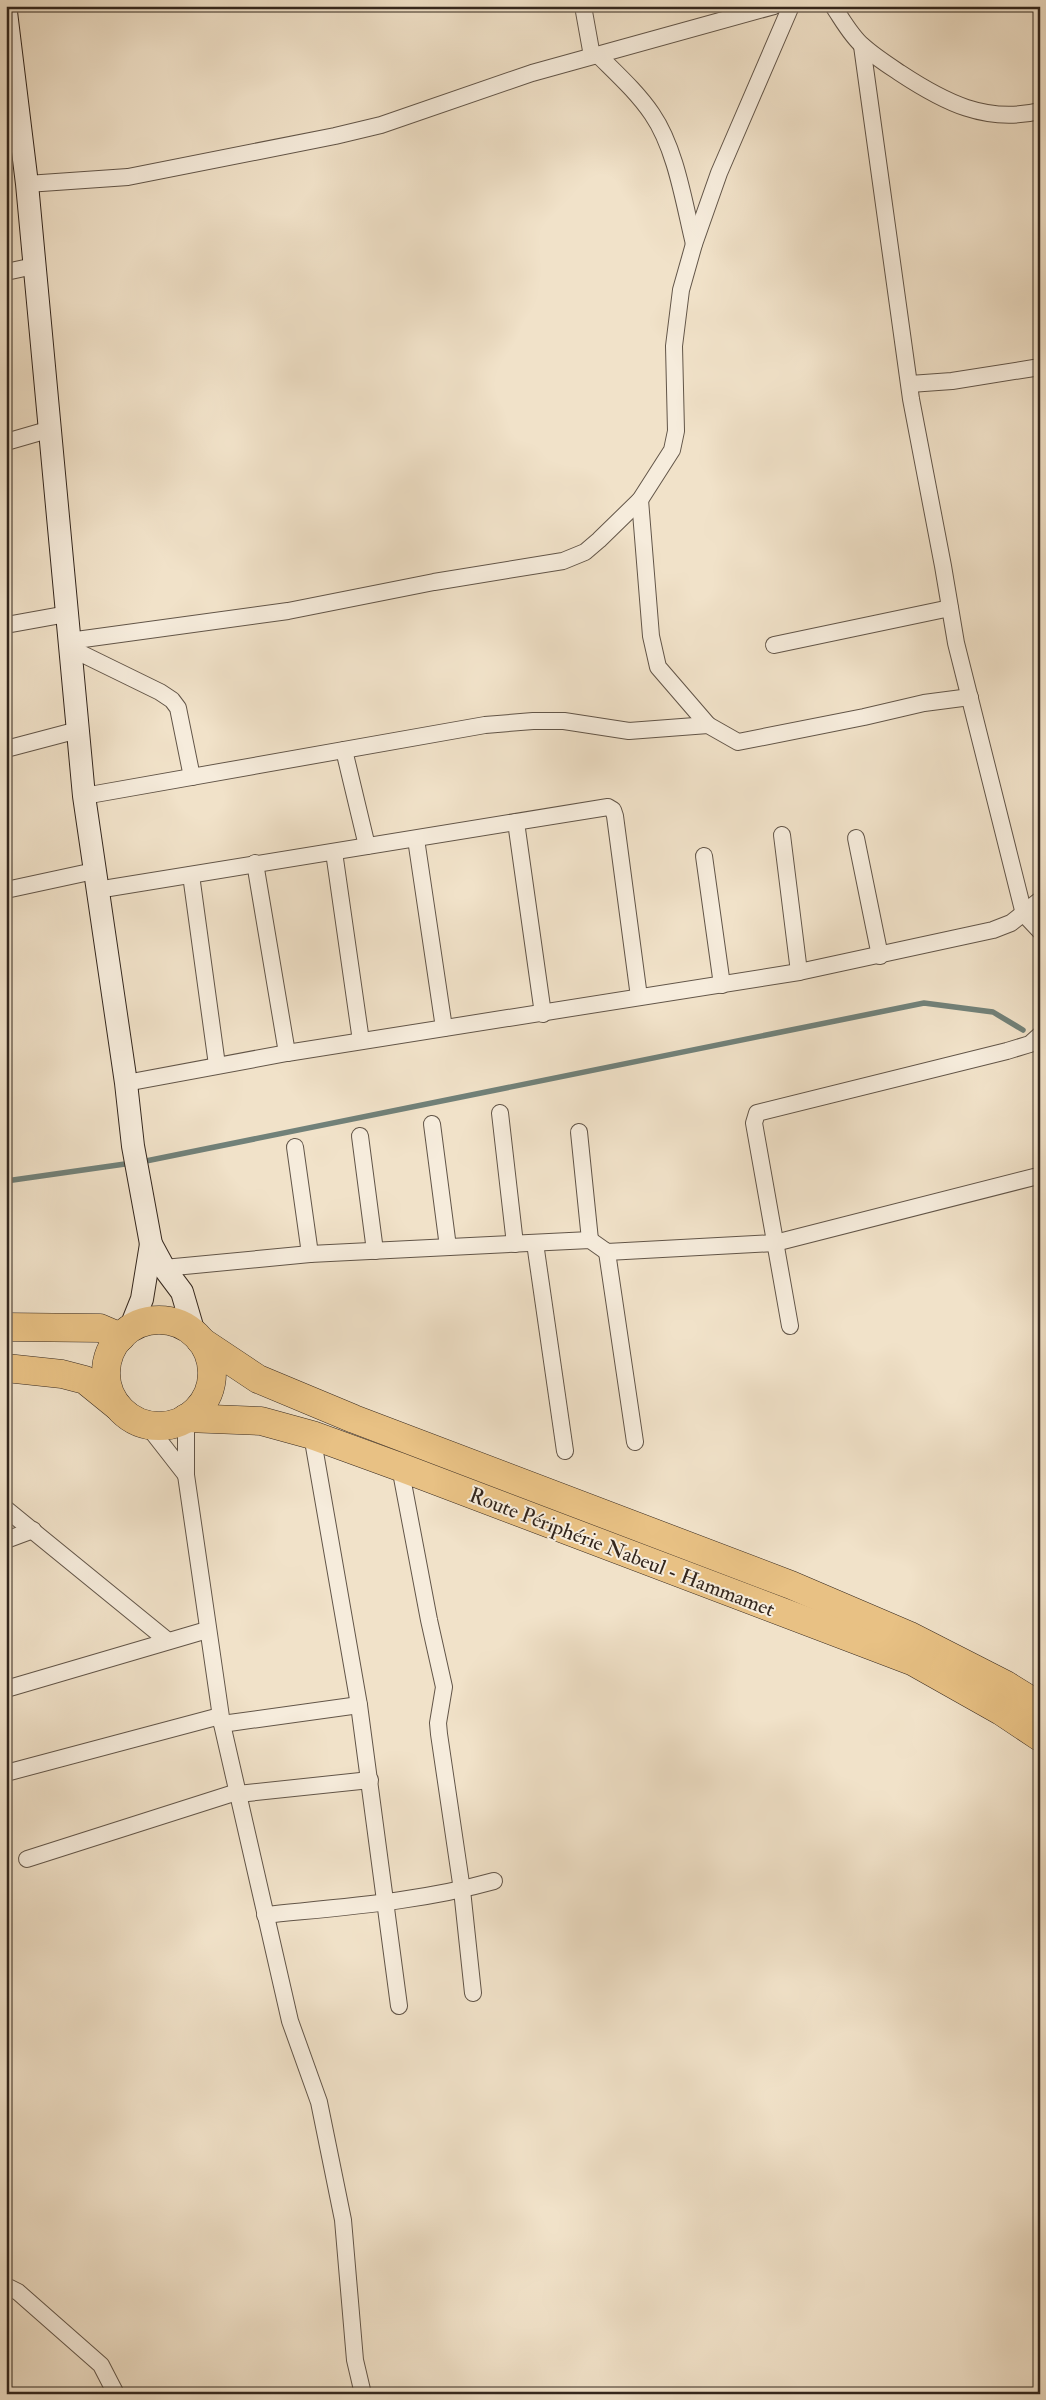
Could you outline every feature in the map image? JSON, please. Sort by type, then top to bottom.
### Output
[{"type":"highway","points":[[6,1368],[62,1374],[85,1380],[136,1419],[161,1426],[186,1418],[200,1406],[209,1391],[212,1374],[209,1356],[198,1337],[180,1324],[163,1320],[145,1322],[125,1333],[111,1351],[106,1367],[107,1385],[114,1400],[136,1419]]},
{"type":"highway","points":[[6,1327],[100,1328],[125,1333]]},
{"type":"highway","name":"Route Périphérie Nabeul - Hammamet","points":[[198,1337],[258,1380],[354,1419],[800,1589],[908,1635],[1006,1685],[1040,1706]]},
{"type":"highway","name":"Route Périphérie Nabeul - Hammamet","points":[[186,1418],[261,1421],[312,1435],[400,1467],[914,1662],[1001,1711],[1040,1737]]},
{"type":"street","points":[[583,6],[595,56],[638,95],[657,122],[679,180],[694,244]]},
{"type":"street","points":[[27,184],[128,177],[335,136],[381,125],[532,73],[774,6]]},
{"type":"street","points":[[70,644],[288,611],[434,582],[562,560],[585,552],[640,500],[672,450],[676,431],[674,346],[681,290],[694,244],[719,173],[791,6]]},
{"type":"street","points":[[833,6],[862,46],[929,92],[966,109],[999,116],[1021,115],[1040,111]]},
{"type":"street","points":[[6,12],[27,184],[84,796],[126,1083],[133,1146],[151,1244],[164,1268],[182,1292],[198,1337]]},
{"type":"street","points":[[862,46],[911,399],[956,644],[1024,914],[1040,931]]},
{"type":"street","points":[[6,272],[34,266]]},
{"type":"street","points":[[910,384],[952,381],[1040,367]]},
{"type":"street","points":[[6,442],[51,429]]},
{"type":"street","points":[[640,500],[651,636],[658,667],[708,725],[738,742],[924,703],[970,697]]},
{"type":"street","points":[[774,645],[950,608]]},
{"type":"street","points":[[6,625],[67,614]]},
{"type":"street","points":[[70,644],[172,700],[182,722],[192,777]]},
{"type":"street","points":[[84,796],[485,725],[532,721],[564,721],[629,731],[708,725]]},
{"type":"street","points":[[6,749],[78,730]]},
{"type":"street","points":[[344,750],[367,846]]},
{"type":"street","points":[[6,890],[96,881],[190,875],[602,807],[613,810],[638,997]]},
{"type":"street","points":[[516,822],[543,1014]]},
{"type":"street","points":[[782,835],[799,972]]},
{"type":"street","points":[[856,838],[880,956]]},
{"type":"street","points":[[416,839],[444,1028]]},
{"type":"street","points":[[334,852],[361,1041]]},
{"type":"street","points":[[704,856],[722,985]]},
{"type":"street","points":[[255,864],[287,1053]]},
{"type":"street","points":[[190,875],[217,1065]]},
{"type":"street","points":[[126,1083],[287,1053],[722,985],[880,956],[993,930],[1011,923],[1040,900]]},
{"type":"street","points":[[790,1326],[754,1123],[757,1113],[1007,1051],[1030,1044],[1040,1035]]},
{"type":"street","points":[[500,1113],[515,1244]]},
{"type":"street","points":[[432,1124],[448,1248]]},
{"type":"street","points":[[579,1132],[590,1240]]},
{"type":"street","points":[[360,1136],[375,1251]]},
{"type":"street","points":[[295,1148],[310,1254]]},
{"type":"street","points":[[164,1268],[310,1254],[590,1240],[607,1252],[775,1243],[1038,1176]]},
{"type":"street","points":[[535,1243],[565,1451]]},
{"type":"street","points":[[125,1333],[142,1299],[151,1244]]},
{"type":"street","points":[[607,1252],[635,1442]]},
{"type":"street","points":[[186,1418],[186,1475],[221,1720],[290,2021],[319,2102],[343,2220],[355,2360],[363,2394]]},
{"type":"street","points":[[136,1419],[186,1475]]},
{"type":"street","points":[[312,1435],[359,1705],[399,2006]]},
{"type":"street","points":[[400,1467],[429,1620],[444,1687],[438,1722],[439,1734],[462,1890],[473,1993]]},
{"type":"street","points":[[6,1509],[168,1641]]},
{"type":"street","points":[[6,1540],[32,1530]]},
{"type":"street","points":[[6,1689],[207,1630]]},
{"type":"street","points":[[6,1773],[221,1720],[359,1705]]},
{"type":"street","points":[[27,1859],[237,1793],[370,1780]]},
{"type":"street","points":[[265,1915],[386,1903],[462,1890],[494,1881]]},
{"type":"street","points":[[6,2286],[18,2292],[101,2365],[116,2394]]},
{"type":"waterway","points":[[141,1162],[924,1003],[993,1012],[1023,1030]]},
{"type":"waterway","points":[[6,1181],[132,1163]]}]
